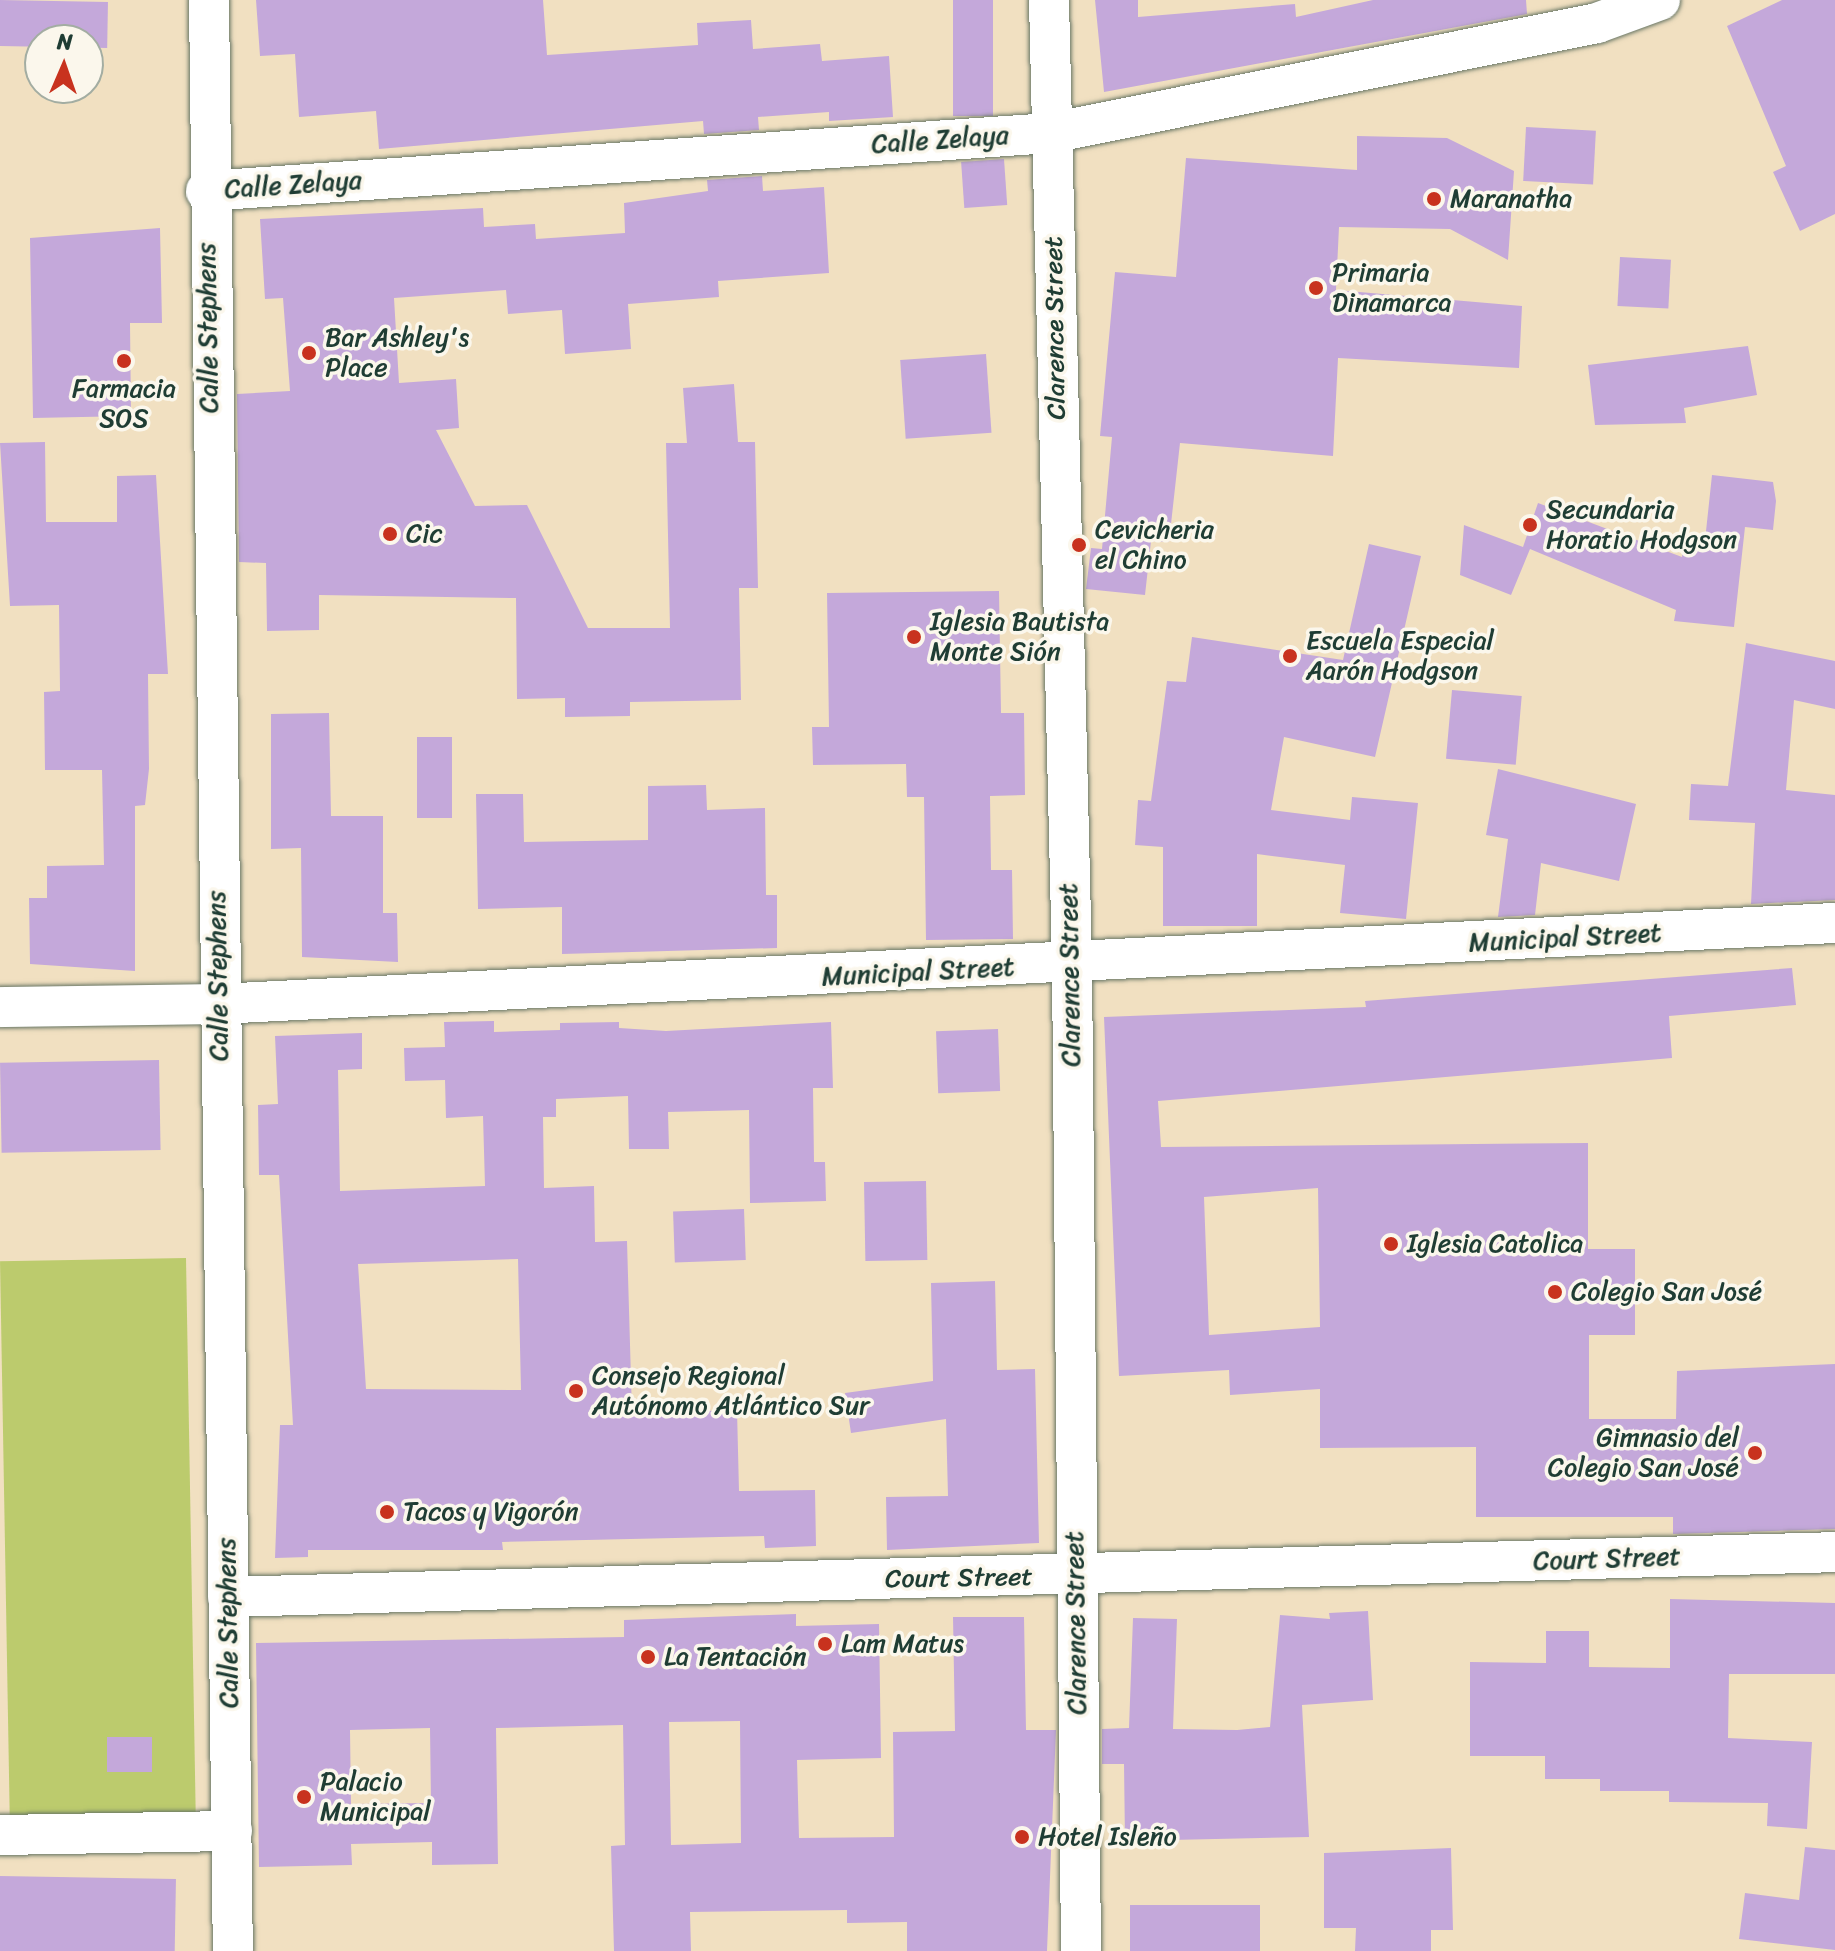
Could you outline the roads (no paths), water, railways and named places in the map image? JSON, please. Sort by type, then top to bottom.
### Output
[{"type":"street","name":"Calle Stephens","points":[[209,0],[206,191],[233,1951]]},
{"type":"street","name":"Clarence Street","points":[[1049,0],[1072,965],[1075,1575],[1081,1951]]},
{"type":"street","name":"Calle Zelaya","points":[[206,191],[1051,133],[1597,23],[1660,0]]},
{"type":"street","name":"Municipal Street","points":[[0,1007],[218,1004],[1072,965],[1835,923]]},
{"type":"street","name":"Court Street","points":[[228,1597],[1835,1552]]},
{"type":"street","points":[[0,1835],[232,1831]]},
{"type":"place","name":"Maranatha","points":[[1434,199]]},
{"type":"place","name":"Primaria Dinamarca","points":[[1316,288]]},
{"type":"place","name":"Bar Ashley's Place","points":[[309,353]]},
{"type":"place","name":"Farmacia SOS","points":[[124,361]]},
{"type":"place","name":"Secundaria Horatio Hodgson","points":[[1530,525]]},
{"type":"place","name":"Cic","points":[[390,534]]},
{"type":"place","name":"Cevicheria el Chino","points":[[1079,545]]},
{"type":"place","name":"Iglesia Bautista Monte Sión","points":[[914,637]]},
{"type":"place","name":"Escuela Especial Aarón Hodgson","points":[[1290,656]]},
{"type":"place","name":"Iglesia Catolica","points":[[1391,1244]]},
{"type":"place","name":"Colegio San José","points":[[1555,1292]]},
{"type":"place","name":"Consejo Regional Autónomo Atlántico Sur","points":[[576,1391]]},
{"type":"place","name":"Gimnasio del Colegio San José","points":[[1755,1453]]},
{"type":"place","name":"Tacos y Vigorón","points":[[387,1512]]},
{"type":"place","name":"Lam Matus","points":[[825,1644]]},
{"type":"place","name":"La Tentación","points":[[648,1657]]},
{"type":"place","name":"Palacio Municipal","points":[[304,1797]]},
{"type":"place","name":"Hotel Isleño","points":[[1022,1837]]}]
